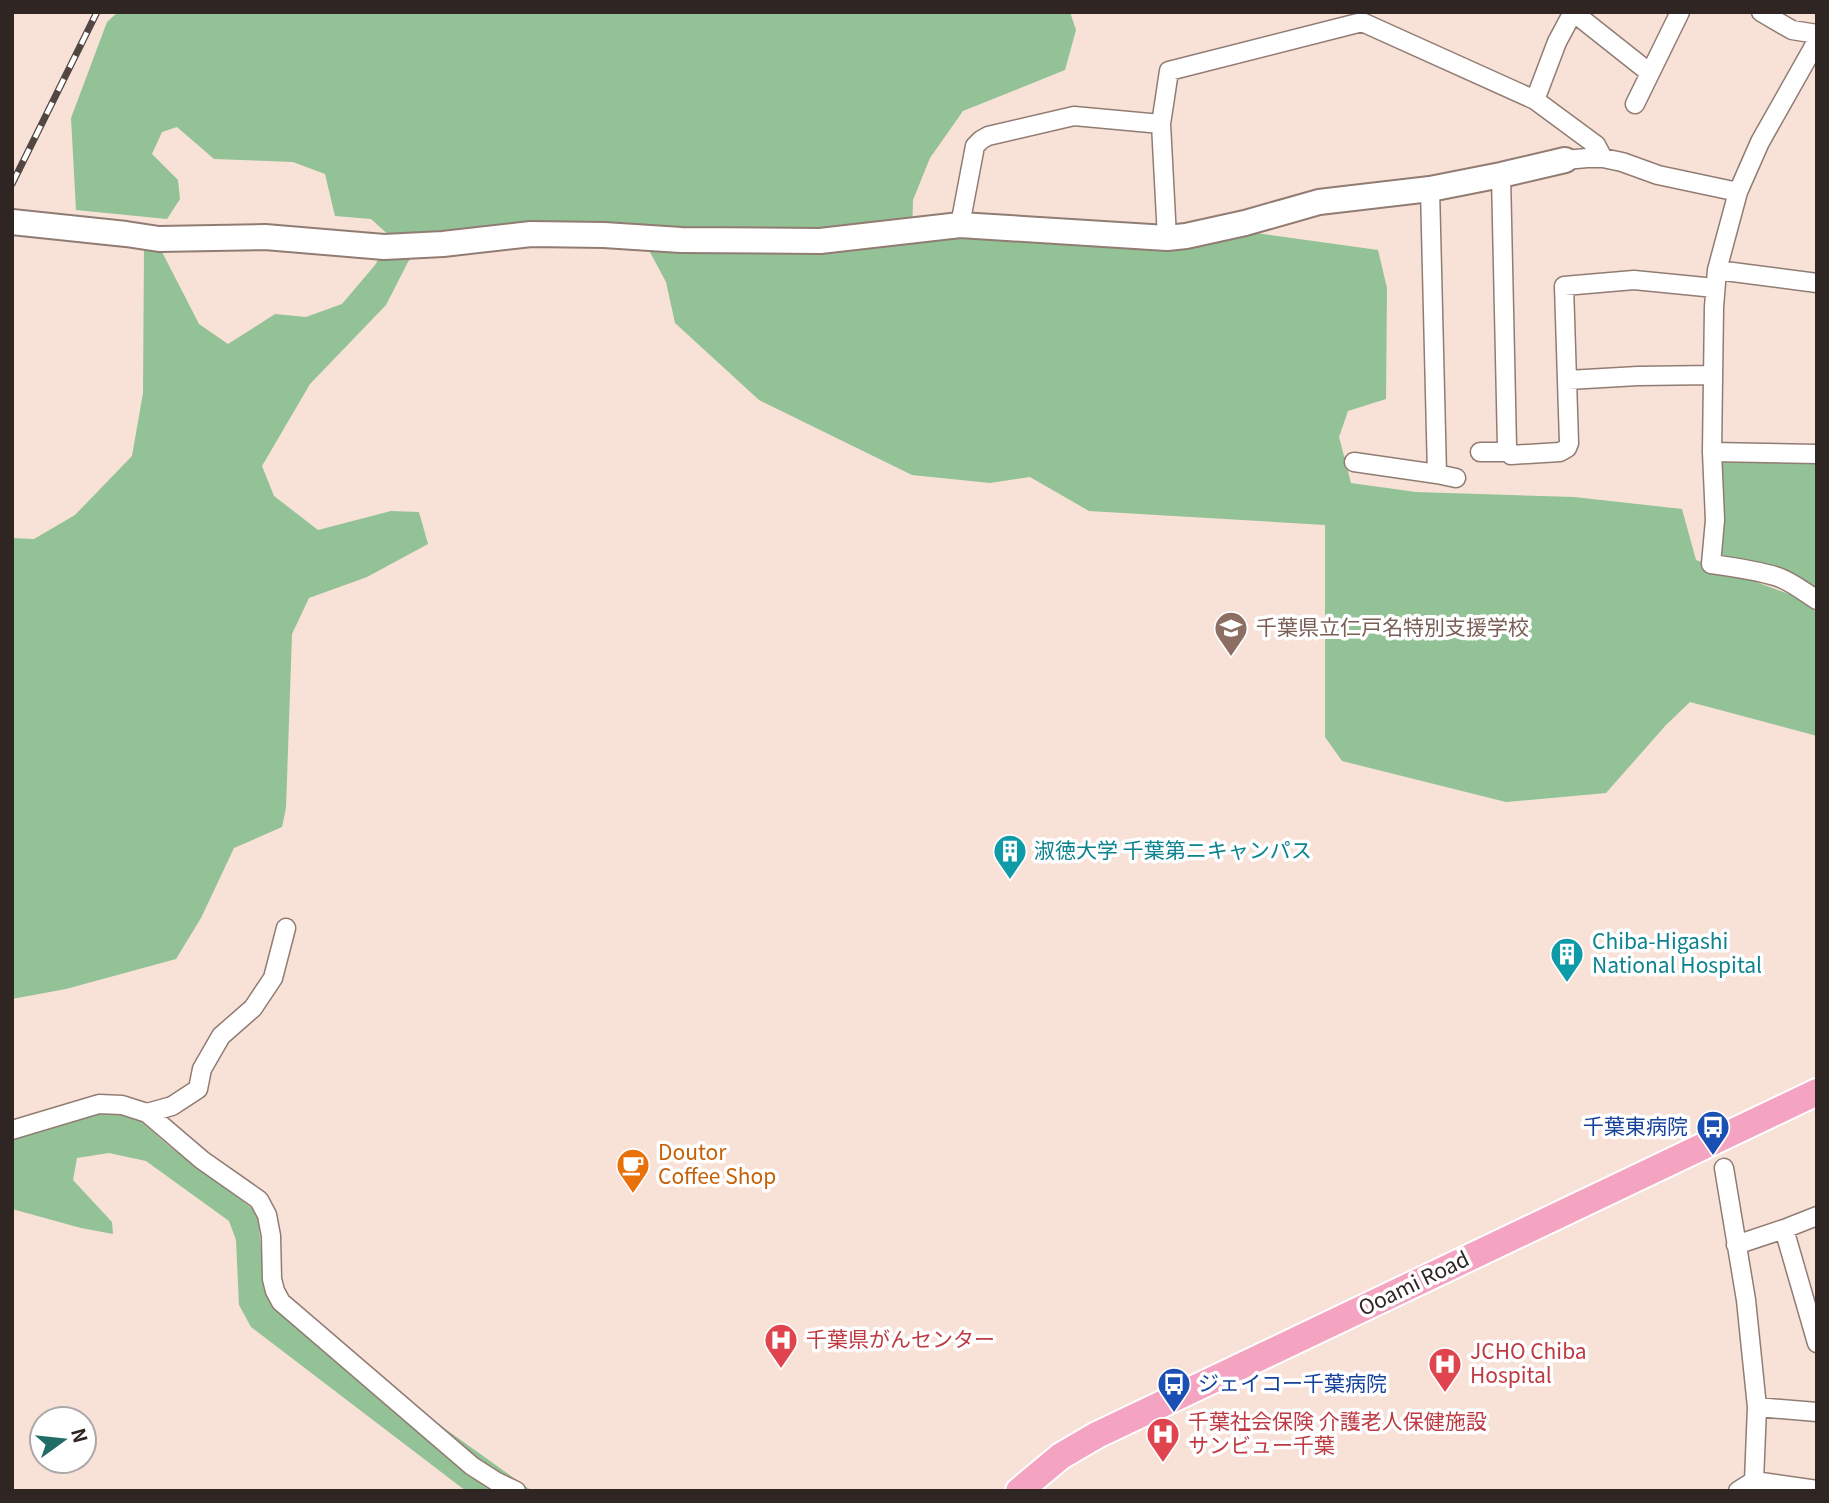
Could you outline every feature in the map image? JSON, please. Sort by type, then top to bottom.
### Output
[{"type":"main road","name":"Ooami Road","points":[[1019,1491],[1061,1456],[1097,1436],[1817,1092]]},
{"type":"street","points":[[1535,100],[1557,43],[1573,12],[1650,74]]},
{"type":"street","points":[[1635,104],[1680,12]]},
{"type":"street","points":[[1761,12],[1792,30],[1817,34]]},
{"type":"street","points":[[1167,238],[1161,124],[1169,71],[1362,22],[1535,100],[1595,145],[1603,158]]},
{"type":"street","points":[[1817,41],[1760,142],[1738,192],[1717,270],[1712,452],[1715,520],[1711,564],[1778,577],[1817,600]]},
{"type":"street","points":[[960,225],[975,146],[981,140],[1074,116],[1161,124]]},
{"type":"street","points":[[18,223],[159,239],[265,237],[384,247],[443,244],[531,234],[681,240],[820,241],[960,225],[1167,238],[1245,223],[1319,202],[1430,189],[1566,160],[1587,158],[1622,162],[1658,175],[1738,192]]},
{"type":"street","points":[[1501,175],[1508,452]]},
{"type":"street","points":[[1430,189],[1437,474]]},
{"type":"street","points":[[1717,270],[1817,283]]},
{"type":"street","points":[[1480,452],[1508,452],[1511,455],[1560,452],[1567,448],[1568,380],[1564,286],[1634,280],[1715,288]]},
{"type":"street","points":[[1568,380],[1713,375]]},
{"type":"street","points":[[1712,452],[1817,454]]},
{"type":"street","points":[[1354,462],[1456,478]]},
{"type":"street","points":[[147,1113],[172,1105],[198,1089],[202,1069],[221,1036],[253,1008],[273,978],[286,928]]},
{"type":"street","points":[[12,1130],[99,1104],[128,1106],[147,1113],[202,1160],[259,1200],[267,1215],[271,1236],[272,1279],[281,1302],[472,1466],[516,1491]]},
{"type":"street","points":[[1724,1168],[1746,1300],[1757,1408],[1754,1481]]},
{"type":"street","points":[[1736,1245],[1817,1216]]},
{"type":"street","points":[[1784,1229],[1812,1302],[1817,1343]]},
{"type":"street","points":[[1757,1408],[1817,1412]]},
{"type":"street","points":[[1738,1491],[1754,1481],[1817,1490]]},
{"type":"green space","points":[[118,12],[1070,12],[1076,30],[1065,70],[963,111],[930,158],[913,200],[912,237],[1256,233],[1378,250],[1387,288],[1386,399],[1348,411],[1339,437],[1351,483],[1416,492],[1574,497],[1682,509],[1696,560],[1800,598],[1817,613],[1817,736],[1690,702],[1606,793],[1506,802],[1342,761],[1325,737],[1325,525],[1089,511],[1030,477],[990,483],[912,475],[759,400],[675,323],[666,282],[636,226],[434,231],[408,262],[386,305],[310,384],[262,466],[274,496],[318,530],[391,511],[419,512],[428,544],[367,577],[309,598],[292,634],[286,808],[282,827],[234,848],[201,918],[176,959],[66,989],[12,999],[12,538],[34,539],[75,515],[132,456],[143,393],[144,250],[161,250],[199,324],[228,344],[275,314],[306,317],[342,304],[375,265],[392,238],[371,219],[335,216],[325,174],[293,162],[214,159],[177,127],[162,132],[152,154],[178,180],[180,199],[167,219],[76,210],[71,118],[107,22]]},
{"type":"green space","points":[[1724,460],[1817,461],[1817,596],[1715,562],[1719,465]]},
{"type":"green space","points":[[122,1105],[170,1147],[257,1212],[262,1254],[286,1315],[532,1491],[466,1491],[251,1327],[239,1305],[236,1240],[229,1221],[146,1161],[109,1153],[77,1158],[73,1180],[112,1222],[113,1234],[12,1209],[12,1139]]},
{"type":"railway","points":[[12,184],[97,12]]},
{"type":"place","name":"千葉県立仁戸名特別支援学校","points":[[1231,658]]},
{"type":"place","name":"淑徳大学 千葉第ニキャンパス","points":[[1010,881]]},
{"type":"place","name":"Chiba-Higashi National Hospital","points":[[1567,984]]},
{"type":"place","name":"千葉東病院","points":[[1713,1157]]},
{"type":"place","name":"Doutor Coffee Shop","points":[[633,1195]]},
{"type":"place","name":"千葉県がんセンター","points":[[781,1370]]},
{"type":"place","name":"JCHO Chiba Hospital","points":[[1445,1394]]},
{"type":"place","name":"ジェイコー千葉病院","points":[[1174,1414]]},
{"type":"place","name":"千葉社会保険 介護老人保健施設 サンビュー千葉","points":[[1163,1464]]}]
